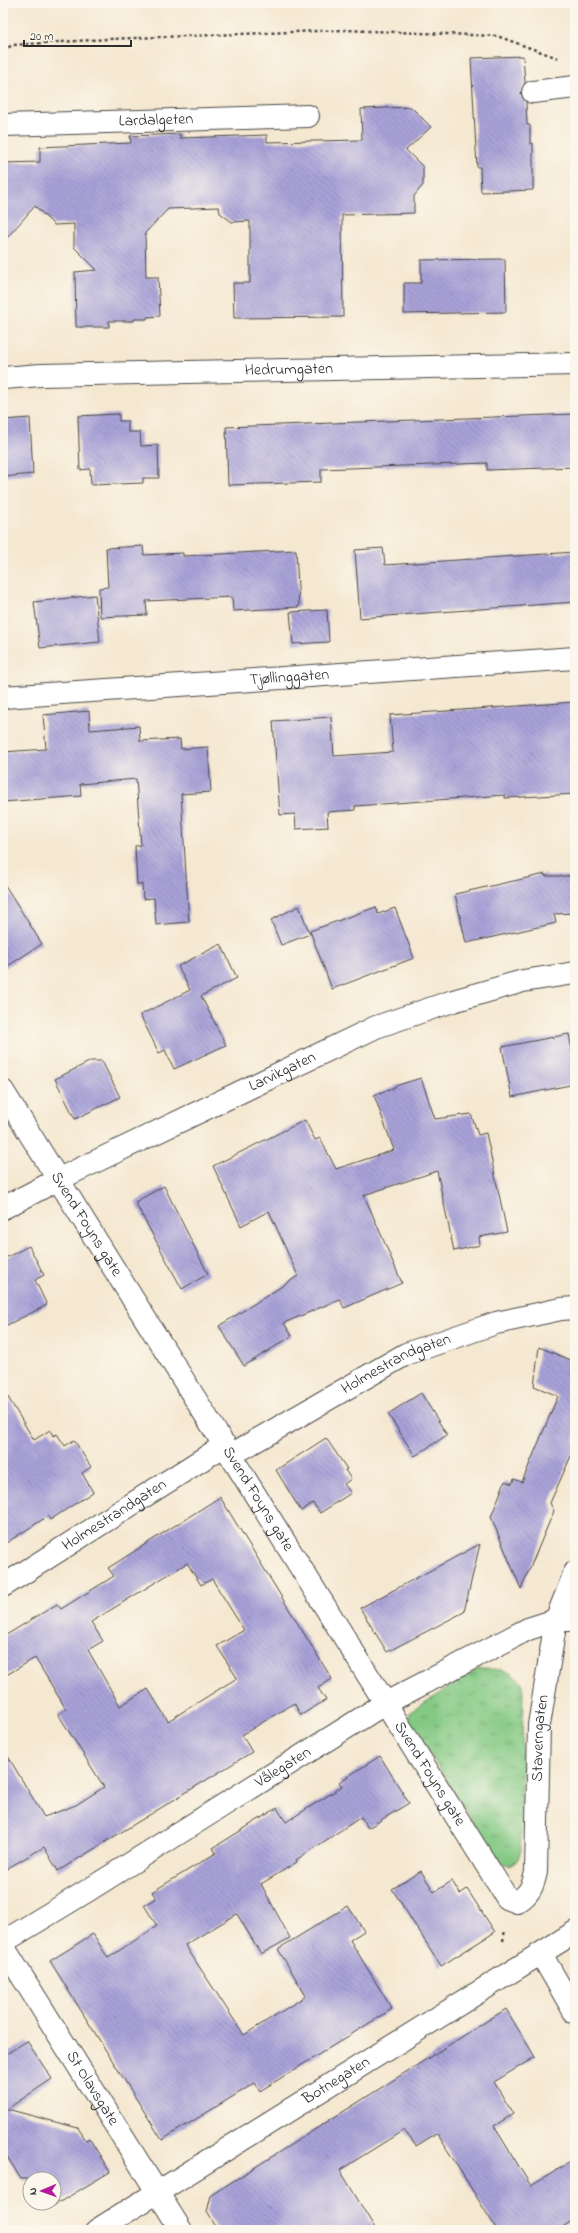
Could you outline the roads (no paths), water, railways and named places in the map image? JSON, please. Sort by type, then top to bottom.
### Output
[{"type":"street","points":[[533,92],[575,87]]},
{"type":"street","name":"Lardalgeten","points":[[3,125],[308,116]]},
{"type":"street","name":"Hedrumgaten","points":[[3,378],[49,375],[575,364]]},
{"type":"street","name":"Tjøllinggaten","points":[[3,697],[575,658]]},
{"type":"street","name":"Larvikgaten","points":[[3,1208],[59,1179],[376,1027],[453,1001],[522,981],[575,973]]},
{"type":"street","name":"Svend Foyns gate","points":[[3,1091],[228,1450],[384,1704],[512,1900]]},
{"type":"street","name":"Holmestrandgaten","points":[[3,1586],[228,1450],[406,1354],[496,1322],[561,1309],[575,1308]]},
{"type":"street","name":"Staverngaten","points":[[512,1900],[527,1896],[533,1886],[536,1872],[539,1725],[566,1620],[575,1572]]},
{"type":"street","name":"Vålegaten","points":[[3,1942],[87,1891],[384,1704],[528,1629],[566,1620]]},
{"type":"street","name":"Botnegaten","points":[[97,2230],[575,1932]]},
{"type":"street","name":"St Olavsgate","points":[[3,1946],[182,2230]]},
{"type":"street","points":[[541,1954],[575,2013]]}]
